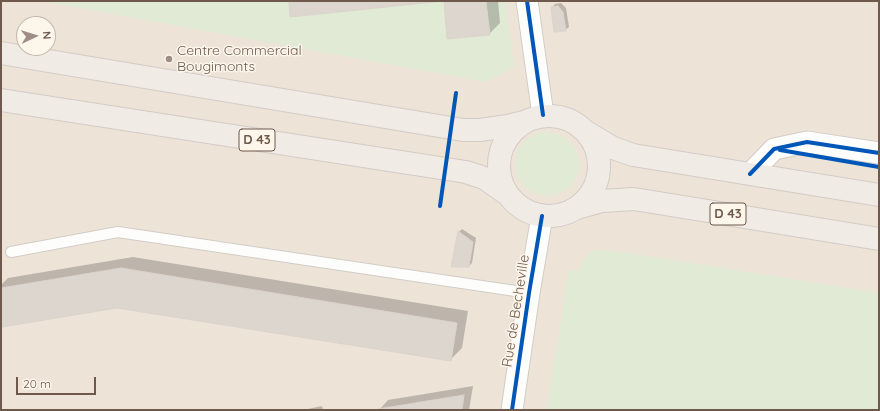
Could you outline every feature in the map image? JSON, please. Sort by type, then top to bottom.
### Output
[{"type":"main road","points":[[1,53],[463,130],[480,130],[508,126],[533,118],[551,115],[565,118],[577,124],[588,133],[613,148],[632,155],[879,196]]},
{"type":"main road","points":[[1,65],[72,64]]},
{"type":"main road","name":"D 43","points":[[1,100],[466,172],[484,178],[507,194]]},
{"type":"main road","points":[[533,118],[513,130],[505,141],[500,154],[499,168],[501,182],[507,194],[517,205],[528,212],[542,216],[557,216],[571,212],[578,208],[588,198],[596,186],[600,173],[599,158],[595,145],[588,133]]},
{"type":"main road","name":"D 43","points":[[578,208],[608,200],[639,199],[879,239]]},
{"type":"street","points":[[527,1],[533,118]]},
{"type":"street","points":[[750,174],[774,149],[807,142],[879,153]]},
{"type":"street","name":"Rue de Becheville","points":[[512,410],[542,216]]},
{"type":"lane","points":[[11,252],[118,232],[529,293]]},
{"type":"shaded area","points":[[1,1],[879,1],[879,410],[1,410]]},
{"type":"green space","points":[[41,1],[506,1],[514,67],[486,82]]},
{"type":"green space","points":[[547,132],[565,138],[573,146],[579,164],[573,182],[565,190],[547,196],[529,190],[521,182],[515,164],[521,146],[529,138]]},
{"type":"green space","points":[[596,250],[616,251],[879,293],[879,410],[547,410],[569,269],[578,271],[587,254]]},
{"type":"building","points":[[289,1],[444,1],[290,17]]},
{"type":"building","points":[[444,1],[486,1],[490,35],[447,39]]},
{"type":"building","points":[[558,6],[563,12],[566,31],[554,32],[551,7]]},
{"type":"building","points":[[458,231],[473,242],[469,267],[451,267]]},
{"type":"building","points":[[121,268],[457,323],[451,361],[117,308],[2,327],[1,288]]},
{"type":"building","points":[[464,395],[462,410],[378,410],[378,409]]},
{"type":"cycle path","points":[[527,1],[543,115]]},
{"type":"cycle path","points":[[440,206],[456,93]]},
{"type":"cycle path","points":[[750,174],[774,149],[807,142],[879,153]]},
{"type":"cycle path","points":[[780,150],[879,167]]},
{"type":"cycle path","points":[[512,410],[542,216]]},
{"type":"place","name":"Centre Commercial Bougimonts","points":[[169,59]]}]
